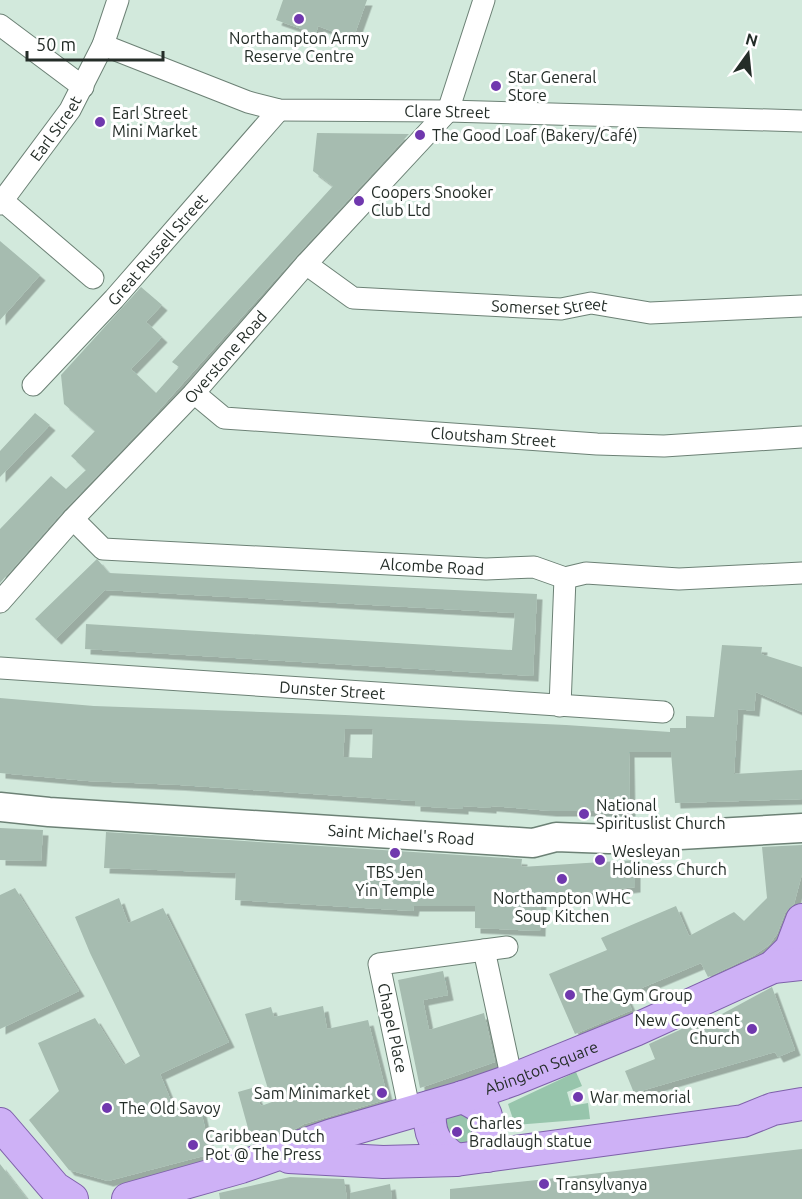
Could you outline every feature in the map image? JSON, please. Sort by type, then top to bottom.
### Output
[{"type":"main road","points":[[787,965],[802,920]]},
{"type":"main road","name":"Abington Square","points":[[128,1199],[241,1167],[332,1135],[463,1097],[512,1080],[787,965]]},
{"type":"main road","points":[[463,1097],[484,1111],[489,1139],[488,1156]]},
{"type":"main road","name":"Abington Square","points":[[273,1156],[382,1162],[456,1160],[743,1121],[773,1109],[802,1104]]},
{"type":"main road","points":[[420,1110],[429,1121],[435,1143],[456,1160]]},
{"type":"main road","points":[[743,1121],[777,1126],[802,1124]]},
{"type":"main road","points":[[0,1124],[55,1188],[67,1198]]},
{"type":"street","name":"Earl Street","points":[[1,203],[70,110],[103,45],[118,0]]},
{"type":"street","points":[[448,111],[484,0]]},
{"type":"street","points":[[0,25],[83,87]]},
{"type":"street","name":"Clare Street","points":[[103,45],[248,102],[279,110],[448,111],[802,121]]},
{"type":"street","name":"Great Russell Street","points":[[33,385],[114,299],[279,110]]},
{"type":"street","name":"Overstone Road","points":[[0,602],[74,519],[194,393],[306,264],[448,111]]},
{"type":"street","points":[[1,203],[93,278]]},
{"type":"street","name":"Somerset Street","points":[[306,264],[353,298],[561,309],[591,303],[650,313],[802,306]]},
{"type":"street","name":"Cloutsham Street","points":[[194,393],[224,418],[236,419],[597,444],[664,446],[802,437]]},
{"type":"street","name":"Alcombe Road","points":[[74,519],[103,549],[486,569],[534,567],[565,578],[586,573],[679,579],[802,573]]},
{"type":"street","points":[[560,706],[565,578]]},
{"type":"street","name":"Dunster Street","points":[[0,668],[663,712]]},
{"type":"street","name":"Saint Michael's Road","points":[[0,807],[60,813],[533,843],[556,837],[609,839],[802,828]]},
{"type":"street","name":"Chapel Place","points":[[420,1110],[380,964],[507,947]]},
{"type":"street","points":[[484,950],[512,1080]]},
{"type":"green space","points":[[576,1072],[582,1086],[567,1092],[571,1106],[588,1103],[590,1119],[515,1125],[508,1104]]},
{"type":"green space","points":[[463,1110],[474,1114],[474,1141],[451,1145],[442,1138],[445,1114]]},
{"type":"building","name":"Northampton Army Reserve Centre","points":[[283,0],[367,0],[353,39],[318,26],[316,34],[276,20]]},
{"type":"building","points":[[317,133],[409,134],[297,255],[152,418],[63,511],[0,583],[0,529],[51,476],[66,489],[86,470],[71,456],[95,431],[64,404],[61,375],[141,287],[162,305],[146,322],[162,337],[131,369],[156,393],[179,367],[172,362],[333,186],[313,171]]},
{"type":"building","points":[[0,241],[40,275],[0,320]]},
{"type":"building","points":[[35,413],[50,425],[0,477],[0,451]]},
{"type":"building","points":[[97,559],[109,573],[537,594],[533,676],[85,649],[86,624],[512,650],[515,613],[105,590],[56,639],[35,619]]},
{"type":"building","points":[[722,645],[762,647],[761,654],[802,667],[802,712],[756,692],[754,711],[738,709],[734,774],[802,770],[802,799],[675,803],[671,752],[629,752],[630,811],[551,811],[491,806],[491,808],[463,806],[463,809],[415,806],[415,801],[88,781],[0,773],[0,698],[94,706],[345,715],[670,732],[670,728],[686,728],[686,716],[714,717]],"holes":[[[345,729],[373,729],[372,758],[343,757]]]},
{"type":"building","points":[[0,828],[43,830],[41,861],[0,860]]},
{"type":"building","points":[[106,832],[522,859],[521,867],[635,860],[635,887],[586,893],[541,894],[540,931],[475,928],[475,906],[414,906],[413,911],[235,900],[236,873],[104,868]]},
{"type":"building","points":[[802,845],[802,874],[794,904],[785,913],[777,934],[769,945],[753,956],[708,977],[701,963],[625,995],[632,1010],[575,1034],[549,974],[607,950],[601,938],[676,906],[689,936],[734,912],[744,921],[767,898],[762,847]]},
{"type":"building","points":[[15,888],[79,991],[0,1029],[0,895]]},
{"type":"building","points":[[119,898],[128,923],[163,908],[229,1042],[160,1074],[174,1108],[199,1102],[211,1154],[108,1181],[69,1170],[29,1120],[59,1091],[38,1043],[95,1018],[124,1065],[140,1056],[75,917]]},
{"type":"building","points":[[443,971],[448,995],[423,1000],[429,1030],[484,1013],[495,1062],[420,1088],[398,980]]},
{"type":"building","points":[[772,987],[795,1050],[778,1057],[775,1052],[634,1093],[625,1071],[655,1059],[649,1044],[708,1017],[709,1021]]},
{"type":"building","points":[[323,1006],[327,1029],[368,1020],[388,1099],[304,1124],[293,1130],[251,1139],[238,1092],[252,1088],[261,1106],[272,1102],[245,1014],[271,1007],[274,1017]]},
{"type":"building","points":[[802,1149],[802,1199],[450,1199],[450,1189]]},
{"type":"building","points":[[0,1164],[27,1199],[0,1199]]},
{"type":"building","points":[[290,1177],[344,1179],[347,1199],[220,1199],[219,1193]]},
{"type":"building","points":[[390,1184],[392,1199],[350,1199],[350,1193]]},
{"type":"place","name":"Northampton Army Reserve Centre","points":[[299,19]]},
{"type":"place","name":"Star General Store","points":[[496,86]]},
{"type":"place","name":"Earl Street Mini Market","points":[[100,122]]},
{"type":"place","name":"The Good Loaf (Bakery/Café)","points":[[420,135]]},
{"type":"place","name":"Coopers Snooker Club Ltd","points":[[359,201]]},
{"type":"place","name":"National Spirituslist Church","points":[[584,814]]},
{"type":"place","name":"TBS Jen Yin Temple","points":[[395,853]]},
{"type":"place","name":"Wesleyan Holiness Church","points":[[600,860]]},
{"type":"place","name":"Northampton WHC Soup Kitchen","points":[[562,879]]},
{"type":"place","name":"The Gym Group","points":[[570,995]]},
{"type":"place","name":"New Covenent Church","points":[[752,1029]]},
{"type":"place","name":"Sam Minimarket","points":[[382,1093]]},
{"type":"place","name":"War memorial","points":[[578,1097]]},
{"type":"place","name":"The Old Savoy","points":[[107,1108]]},
{"type":"place","name":"Charles Bradlaugh statue","points":[[457,1132]]},
{"type":"place","name":"Caribbean Dutch Pot @ The Press","points":[[193,1145]]},
{"type":"place","name":"Transylvanya","points":[[544,1184]]}]
